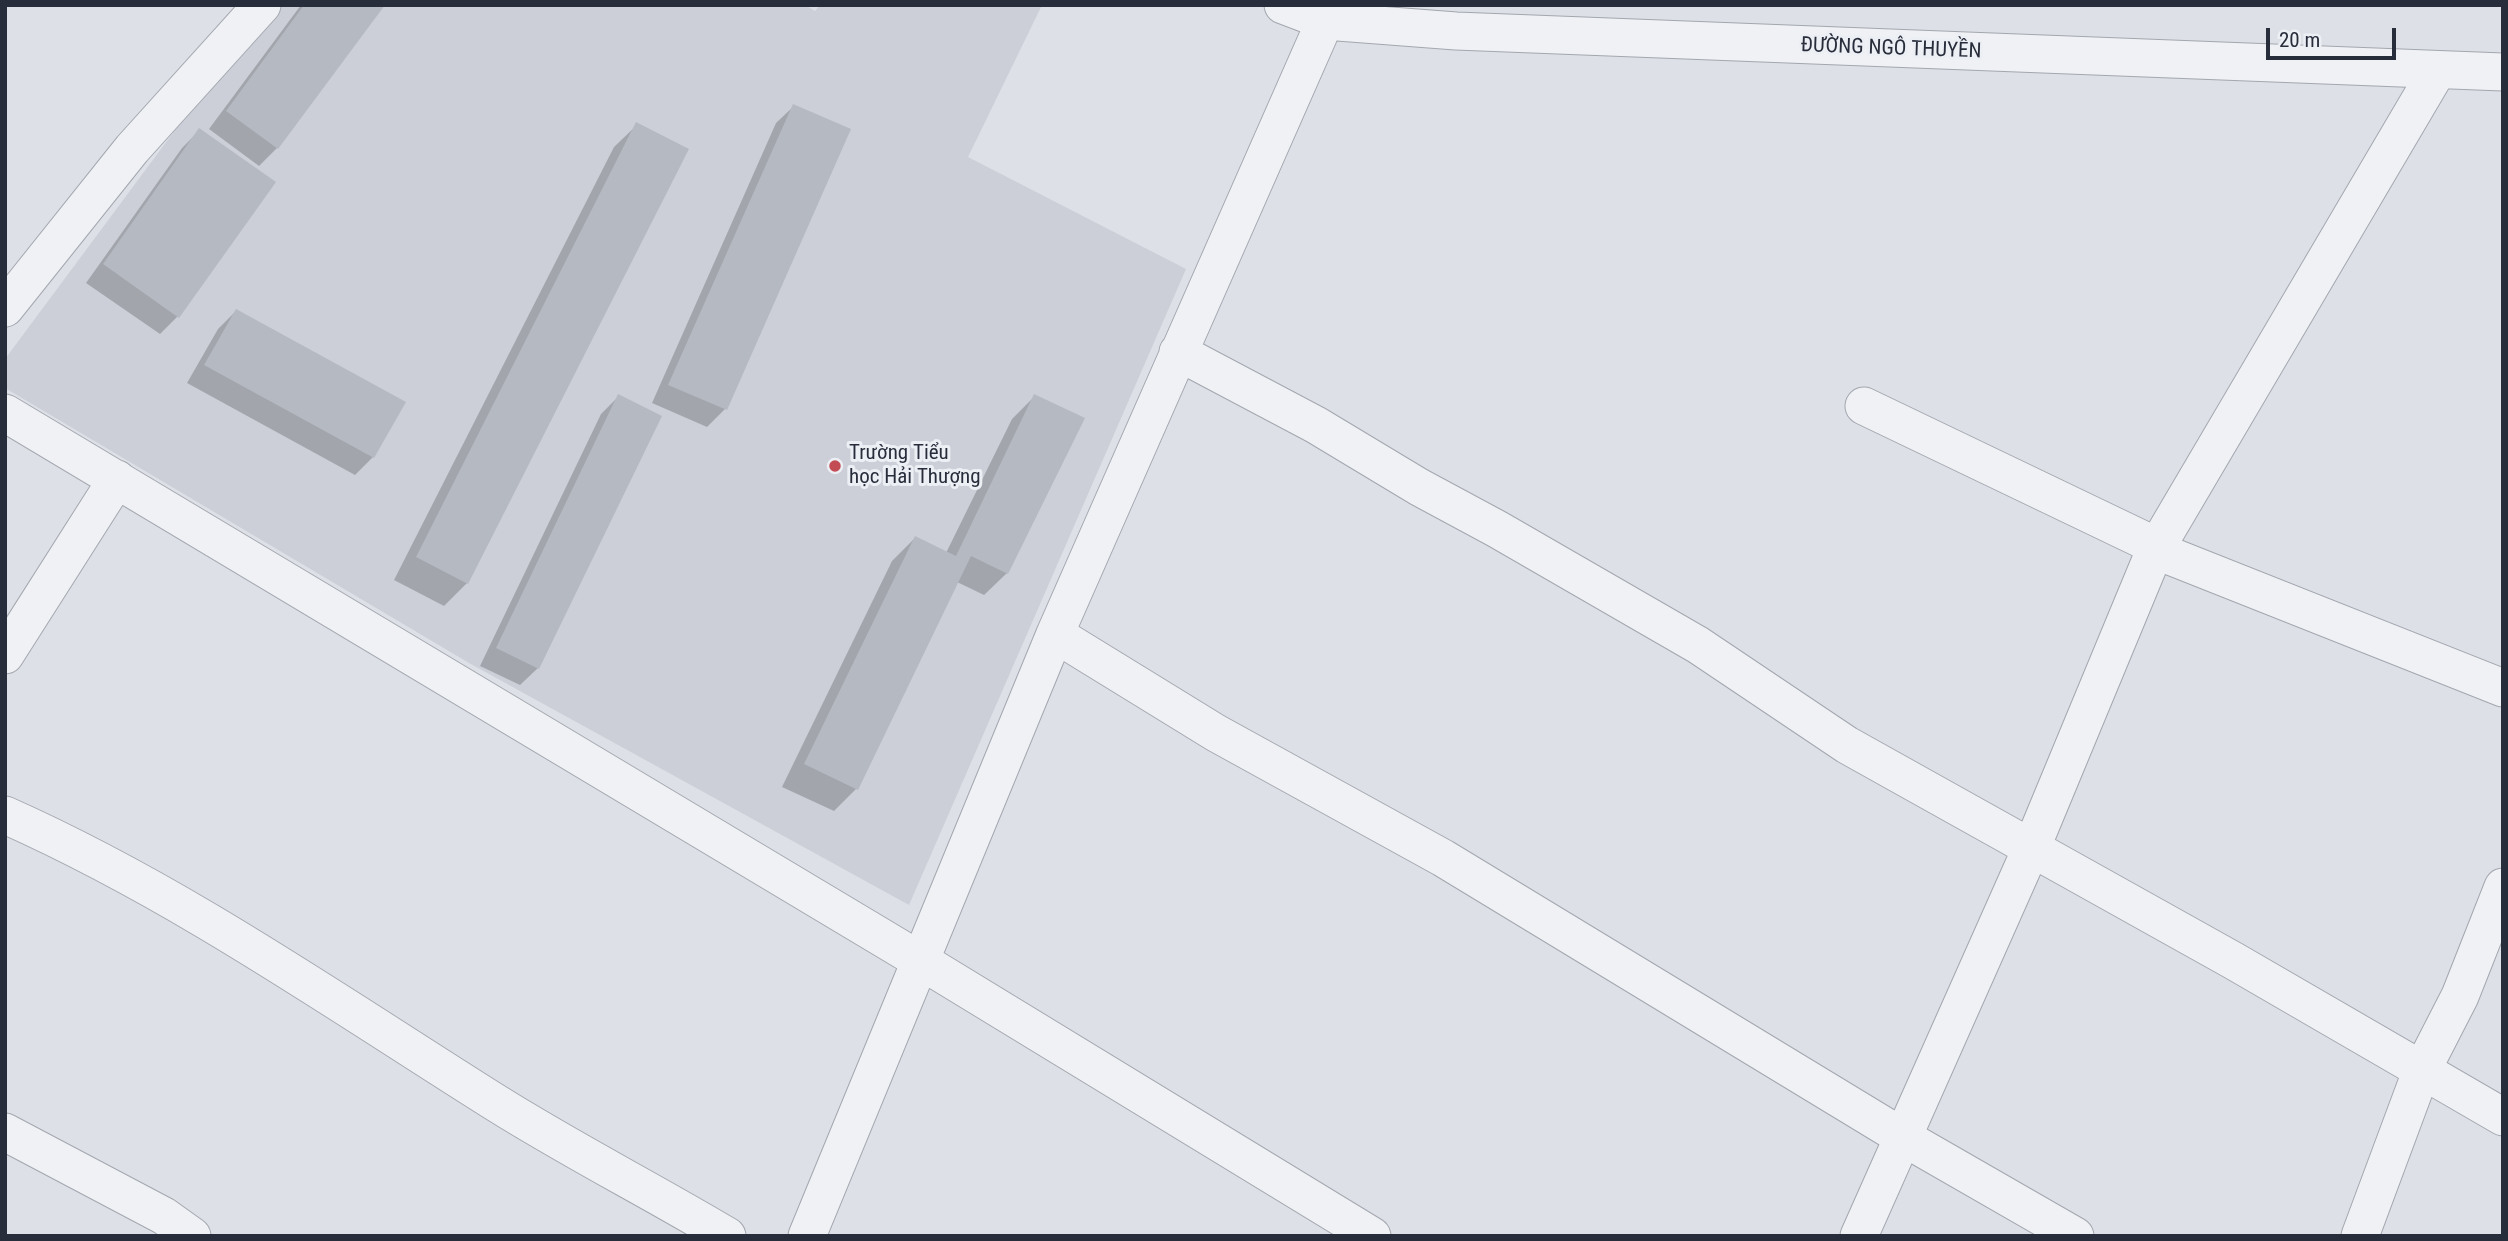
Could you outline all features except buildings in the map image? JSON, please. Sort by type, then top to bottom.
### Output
[{"type":"street","points":[[5,308],[132,149],[262,5]]},
{"type":"street","name":"ĐƯỜNG NGÔ THUYỀN","points":[[1283,5],[1325,21],[1460,18],[2437,71],[2503,72]]},
{"type":"street","points":[[807,1236],[1055,634],[1325,21]]},
{"type":"street","points":[[1859,1236],[1901,1136],[2031,849],[2155,550],[2437,71]]},
{"type":"street","points":[[1178,352],[1317,425],[1419,487],[1686,638],[1847,745],[2234,961],[2421,1072],[2503,1117]]},
{"type":"street","points":[[1864,406],[2077,506],[2156,546],[2155,550]]},
{"type":"street","points":[[5,413],[921,961],[1359,1232]]},
{"type":"street","points":[[5,655],[117,480]]},
{"type":"street","points":[[2155,550],[2503,688]]},
{"type":"street","points":[[1055,634],[1216,733],[1443,858],[1901,1136],[2075,1236]]},
{"type":"street","points":[[5,815],[85,851],[152,890],[391,1034],[564,1144],[727,1236]]},
{"type":"street","points":[[2360,1236],[2421,1072],[2460,996],[2503,887]]},
{"type":"street","points":[[5,1132],[164,1216],[192,1236]]},
{"type":"shaded area","points":[[268,5],[805,5],[815,11],[820,5],[1042,5],[968,157],[1186,269],[909,905],[469,663],[5,388],[5,359]]},
{"type":"place","name":"Trường Tiểu học Hải Thượng","points":[[835,466]]}]
